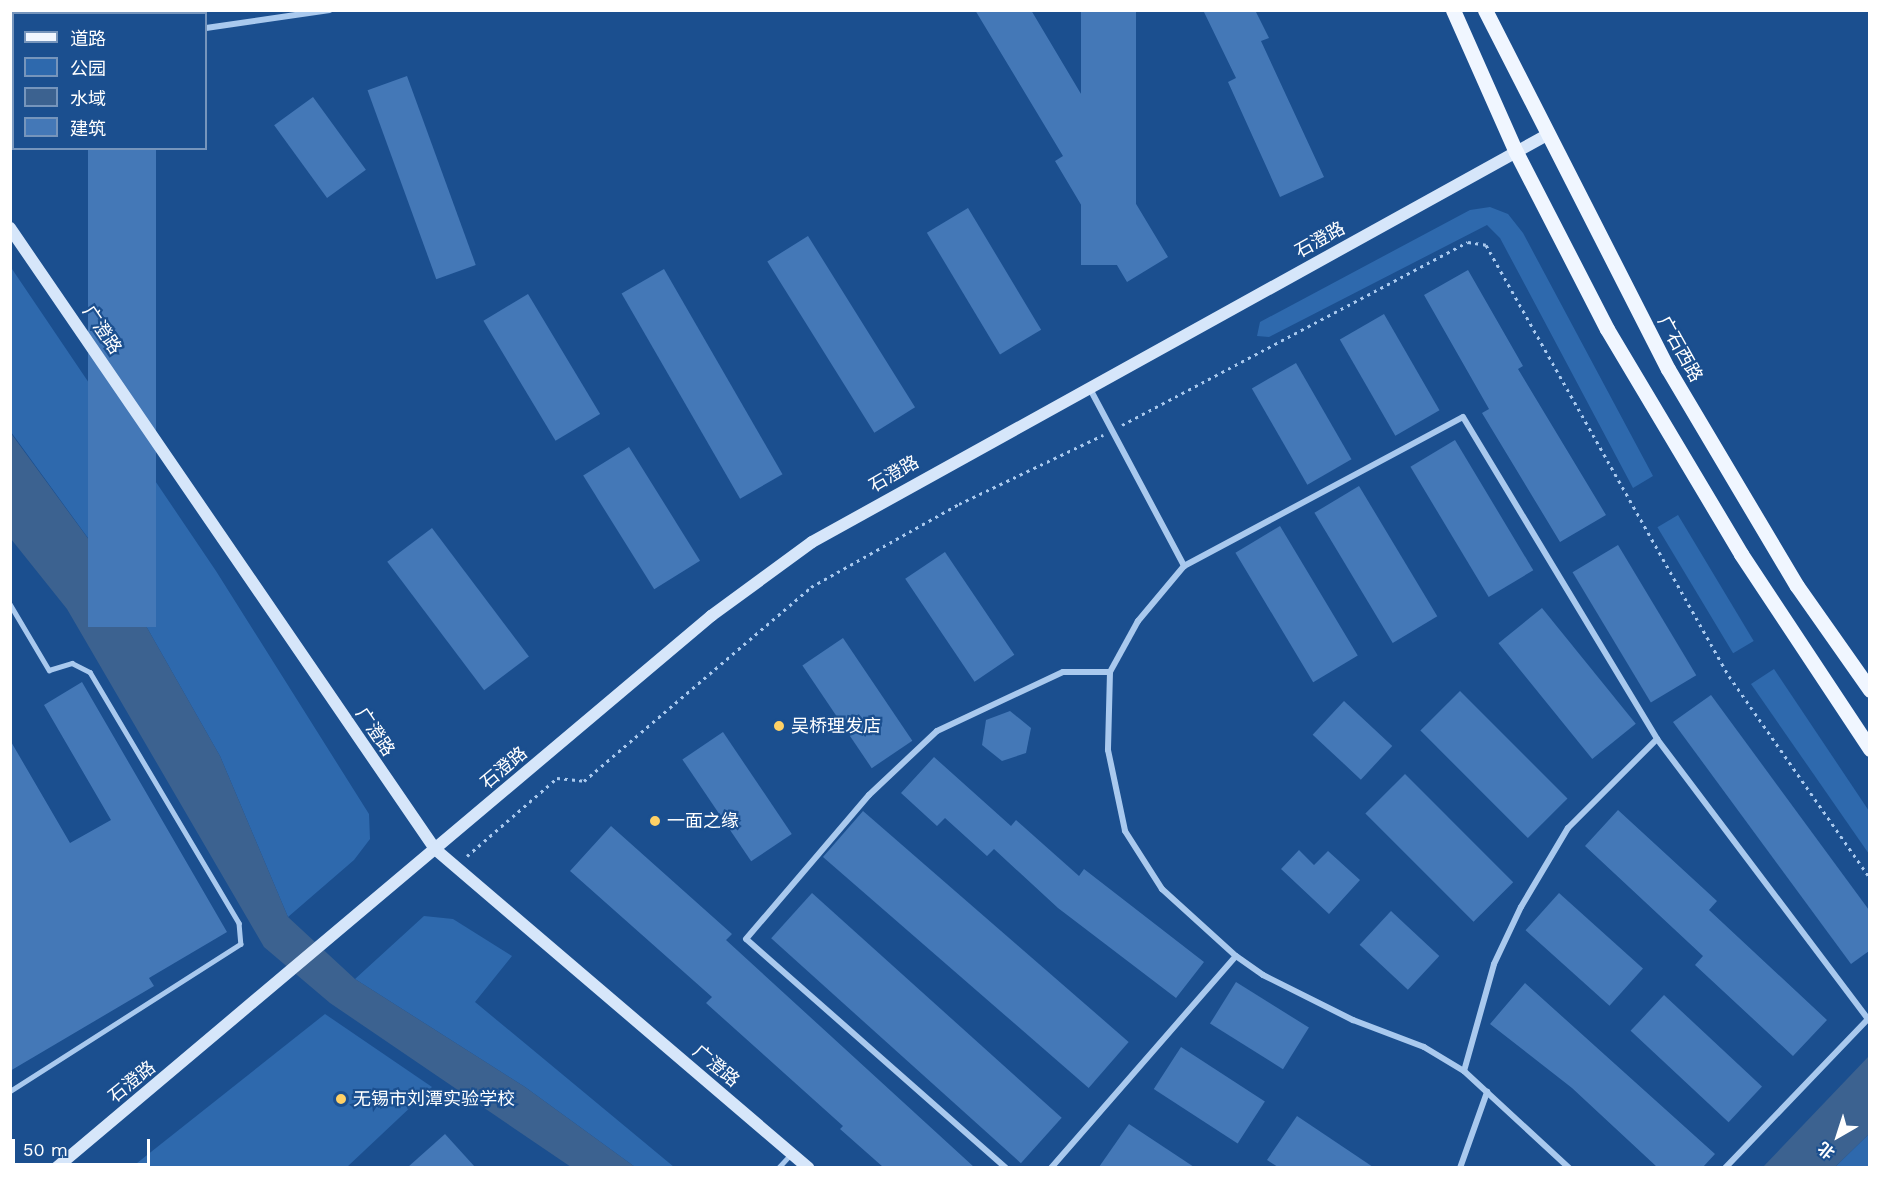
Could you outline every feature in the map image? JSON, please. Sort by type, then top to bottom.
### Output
[{"type":"main road","points":[[1453,10],[1516,152],[1607,329],[1741,554],[1869,749]]},
{"type":"main road","name":"广石西路","points":[[1485,10],[1545,136],[1668,369],[1797,586],[1869,690]]},
{"type":"street","points":[[207,28],[330,10]]},
{"type":"street","name":"石澄路","points":[[56,1167],[285,979],[711,616],[812,542],[1545,136]]},
{"type":"street","name":"广澄路","points":[[10,228],[435,849],[808,1167]]},
{"type":"street","points":[[1089,387],[1184,566]]},
{"type":"street","points":[[1569,1167],[1464,1071],[1424,1047],[1353,1020],[1273,980],[1236,956],[1162,889],[1125,831],[1108,750],[1110,672],[1138,621],[1184,566],[1463,417],[1657,740],[1868,1019],[1725,1167]]},
{"type":"street","points":[[1006,1167],[746,939],[869,795],[938,732],[1063,672],[1110,672]]},
{"type":"street","points":[[1464,1071],[1494,964],[1521,908],[1568,828],[1657,740]]},
{"type":"street","points":[[1051,1167],[1236,956]]},
{"type":"street","points":[[1460,1167],[1487,1092]]},
{"type":"lane","points":[[10,604],[49,670],[72,663],[90,672],[239,923],[241,944],[10,1092]]},
{"type":"lane","points":[[778,1167],[792,1153]]},
{"type":"green space","points":[[1490,207],[1508,214],[1523,233],[1653,476],[1633,488],[1500,238],[1487,225],[1269,337],[1257,336],[1260,322],[1470,210]]},
{"type":"green space","points":[[10,266],[216,571],[369,814],[370,839],[354,860],[288,917],[220,756],[125,589],[11,432]]},
{"type":"green space","points":[[1678,515],[1754,641],[1733,653],[1657,527]]},
{"type":"green space","points":[[1774,669],[1869,811],[1869,854],[1751,684]]},
{"type":"green space","points":[[424,916],[453,919],[512,956],[475,1002],[674,1167],[635,1167],[525,1087],[355,979]]},
{"type":"green space","name":"无锡市刘潭实验学校","points":[[325,1014],[432,1087],[347,1167],[132,1167]]},
{"type":"green space","points":[[1869,1134],[1869,1167],[1835,1167]]},
{"type":"water","points":[[10,432],[125,589],[220,756],[288,917],[355,979],[525,1087],[635,1167],[571,1167],[330,1003],[264,947],[67,609],[11,539]]},
{"type":"water","points":[[1869,1056],[1869,1134],[1835,1167],[1763,1167]]},
{"type":"building","points":[[975,10],[1031,10],[1090,109],[1082,114],[1168,257],[1127,282],[1055,161],[1063,156]]},
{"type":"building","points":[[1081,10],[1136,10],[1136,265],[1081,265]]},
{"type":"building","points":[[1203,10],[1255,10],[1269,38],[1261,41],[1324,177],[1280,197],[1228,82],[1236,78]]},
{"type":"building","points":[[407,76],[476,265],[436,279],[368,90]]},
{"type":"building","points":[[313,97],[366,170],[327,198],[274,125]]},
{"type":"building","points":[[88,150],[156,150],[156,627],[88,627]]},
{"type":"building","points":[[968,208],[1041,330],[1000,354],[927,233]]},
{"type":"building","points":[[808,236],[915,407],[874,433],[767,261]]},
{"type":"building","points":[[664,269],[782,474],[740,499],[622,294]]},
{"type":"building","points":[[1468,270],[1523,366],[1518,369],[1606,515],[1560,542],[1482,413],[1489,409],[1424,295]]},
{"type":"building","points":[[528,294],[600,414],[556,441],[483,321]]},
{"type":"building","points":[[1384,314],[1440,410],[1395,436],[1340,340]]},
{"type":"building","points":[[1296,363],[1352,459],[1307,485],[1252,388]]},
{"type":"building","points":[[1455,440],[1533,570],[1489,597],[1410,467]]},
{"type":"building","points":[[629,447],[700,561],[654,589],[583,476]]},
{"type":"building","points":[[1359,486],[1437,616],[1393,643],[1314,513]]},
{"type":"building","points":[[1280,526],[1358,655],[1313,682],[1235,553]]},
{"type":"building","points":[[432,528],[529,657],[484,690],[387,562]]},
{"type":"building","points":[[1618,545],[1696,675],[1651,703],[1573,572]]},
{"type":"building","points":[[945,552],[1014,655],[975,682],[905,579]]},
{"type":"building","points":[[1542,608],[1636,724],[1592,759],[1498,643]]},
{"type":"building","points":[[843,638],[912,741],[872,768],[802,665]]},
{"type":"building","points":[[82,682],[227,932],[149,978],[154,986],[10,1071],[10,740],[70,843],[111,820],[44,705]]},
{"type":"building","points":[[1460,691],[1567,798],[1528,838],[1420,731]]},
{"type":"building","points":[[1711,695],[1869,910],[1869,951],[1851,964],[1673,722]]},
{"type":"building","points":[[1344,701],[1392,746],[1361,780],[1313,735]]},
{"type":"building","points":[[1010,711],[1031,728],[1026,753],[1002,761],[982,745],[986,720]]},
{"type":"building","points":[[723,732],[792,834],[751,861],[682,759]]},
{"type":"building","points":[[934,757],[1011,826],[1016,820],[1079,876],[1084,869],[1204,962],[1176,998],[1058,908],[994,849],[987,856],[945,818],[937,826],[901,793]]},
{"type":"building","points":[[1405,774],[1513,882],[1474,922],[1365,814]]},
{"type":"building","points":[[1618,810],[1717,901],[1709,910],[1827,1020],[1793,1056],[1695,965],[1703,956],[1585,846]]},
{"type":"building","points":[[863,811],[1129,1042],[1089,1088],[823,857]]},
{"type":"building","points":[[611,826],[732,934],[726,940],[974,1167],[883,1167],[840,1129],[843,1126],[706,1003],[712,997],[570,871]]},
{"type":"building","points":[[1299,850],[1314,865],[1328,851],[1360,880],[1329,914],[1281,869]]},
{"type":"building","points":[[812,893],[1062,1118],[1021,1163],[771,938]]},
{"type":"building","points":[[1559,893],[1643,969],[1610,1006],[1526,930]]},
{"type":"building","points":[[1391,911],[1439,956],[1408,990],[1360,945]]},
{"type":"building","points":[[1236,982],[1309,1028],[1283,1069],[1210,1024]]},
{"type":"building","points":[[1525,983],[1715,1154],[1703,1167],[1657,1167],[1572,1088],[1490,1024]]},
{"type":"building","points":[[1664,995],[1762,1086],[1729,1122],[1631,1031]]},
{"type":"building","points":[[1181,1047],[1265,1101],[1238,1143],[1154,1089]]},
{"type":"building","points":[[1297,1116],[1373,1167],[1278,1167],[1267,1160]]},
{"type":"building","points":[[1129,1124],[1194,1167],[1099,1167]]},
{"type":"building","points":[[445,1134],[475,1167],[408,1167]]},
{"type":"place","name":"吴桥理发店","points":[[779,726]]},
{"type":"place","name":"一面之缘","points":[[655,821]]},
{"type":"place","name":"无锡市刘潭实验学校","points":[[341,1099]]}]
